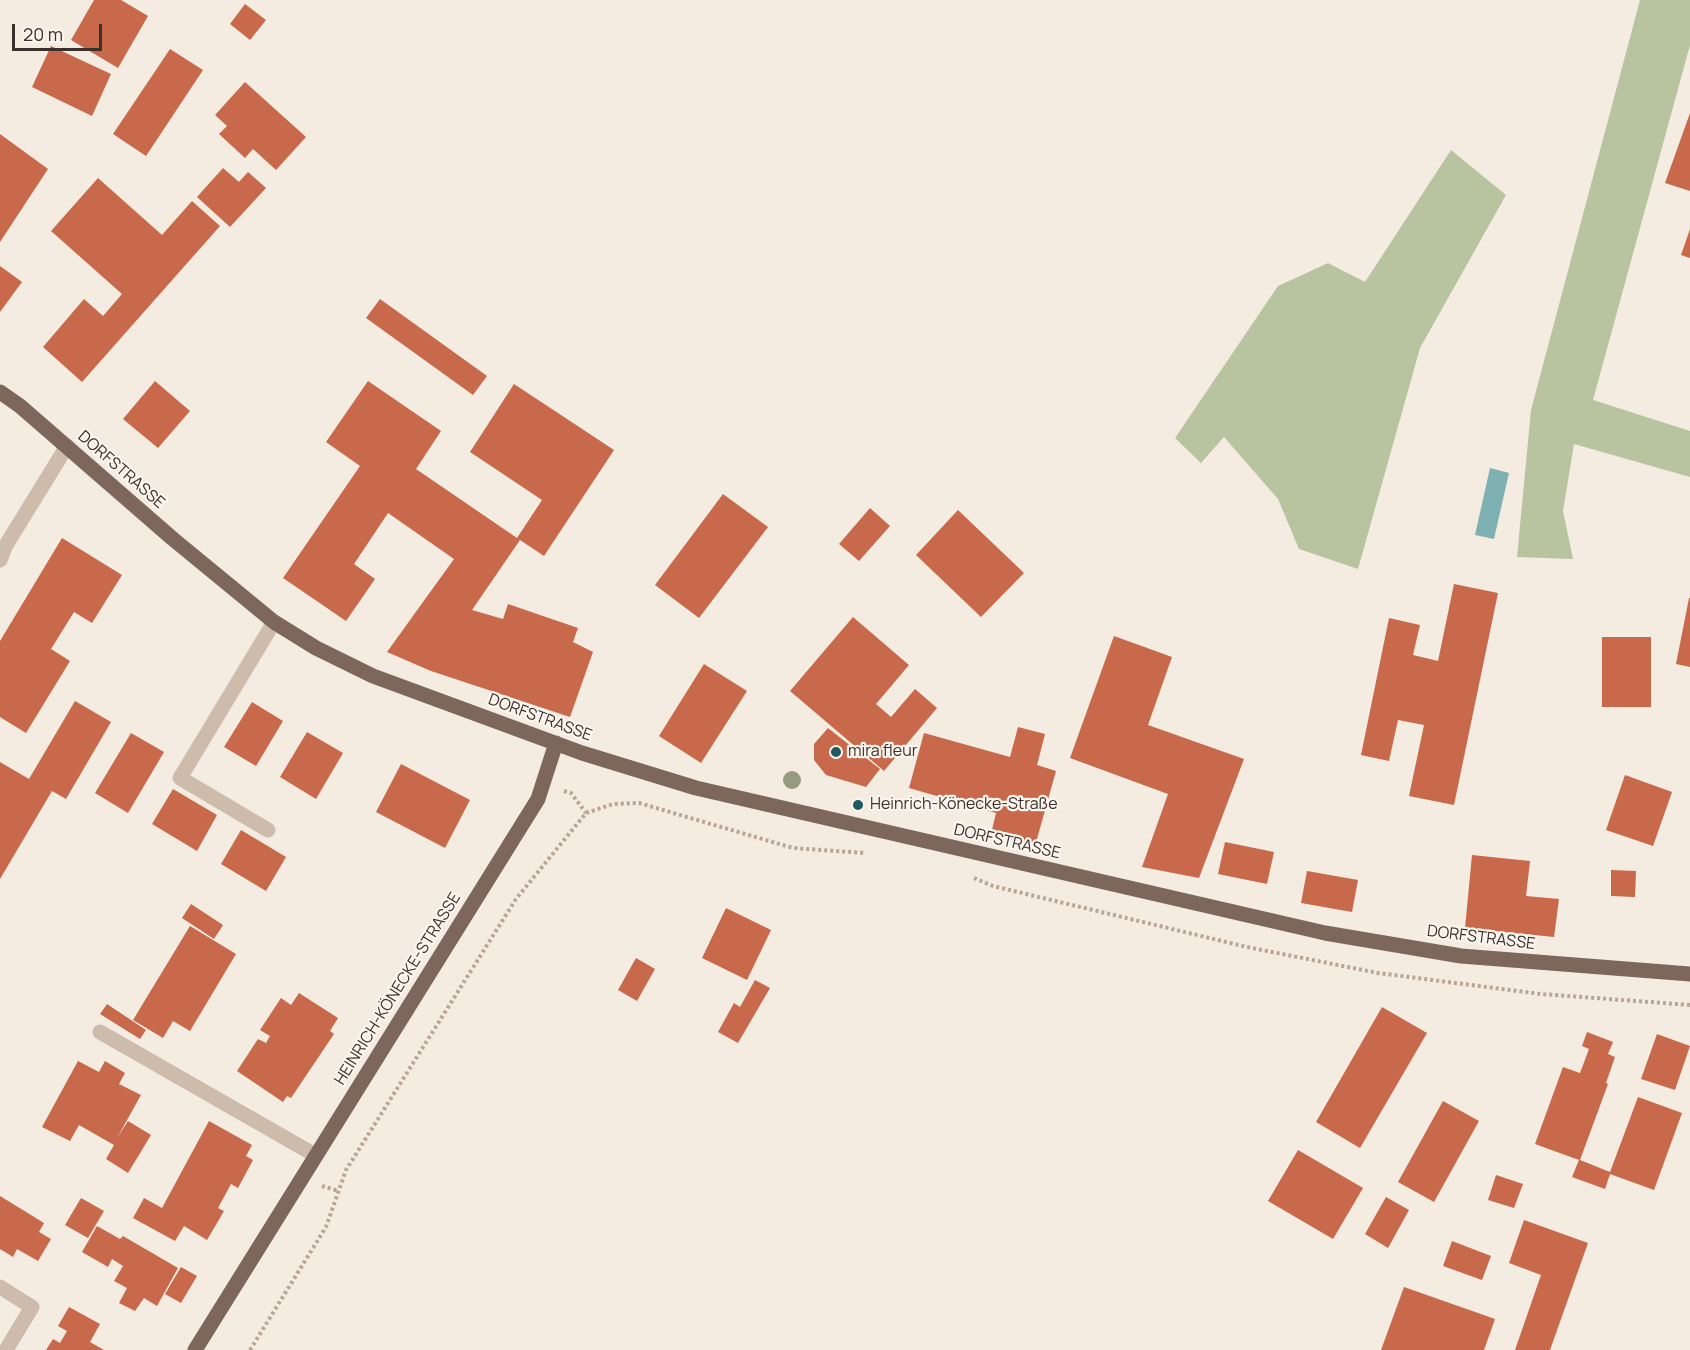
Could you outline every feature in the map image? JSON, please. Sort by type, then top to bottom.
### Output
[{"type":"main road","name":"DORFSTRASSE","points":[[0,392],[20,406],[274,622],[316,648],[373,676],[556,743],[696,788],[1325,933],[1461,956],[1690,974]]},
{"type":"main road","name":"HEINRICH-KÖNECKE-STRASSE","points":[[195,1350],[538,799],[556,743]]},
{"type":"street","points":[[0,560],[6,546],[67,446]]},
{"type":"street","points":[[268,830],[180,777],[274,622]]},
{"type":"street","points":[[100,1032],[315,1155]]},
{"type":"street","points":[[0,1287],[32,1307],[6,1350]]},
{"type":"path","points":[[250,1350],[326,1227],[346,1170],[516,898],[586,813],[571,793],[544,785]]},
{"type":"green space","points":[[1640,0],[1690,0],[1690,45],[1593,400],[1690,431],[1690,477],[1574,444],[1563,511],[1573,559],[1517,557],[1531,410]]},
{"type":"green space","points":[[1451,150],[1506,195],[1420,348],[1358,569],[1299,549],[1278,499],[1224,437],[1201,463],[1175,438],[1278,286],[1328,263],[1365,282]]},
{"type":"water","points":[[1490,468],[1509,473],[1494,539],[1475,535]]},
{"type":"building","points":[[94,0],[121,0],[148,16],[118,68],[71,40]]},
{"type":"building","points":[[245,4],[266,20],[250,40],[230,24]]},
{"type":"building","points":[[51,46],[111,74],[92,116],[32,87]]},
{"type":"building","points":[[170,49],[203,70],[146,156],[113,134]]},
{"type":"building","points":[[245,82],[306,137],[276,170],[253,149],[245,158],[219,134],[227,126],[215,115]]},
{"type":"building","points":[[1690,113],[1690,191],[1665,183]]},
{"type":"building","points":[[0,134],[48,169],[0,242]]},
{"type":"building","points":[[223,168],[239,182],[248,172],[266,188],[230,227],[197,197]]},
{"type":"building","points":[[98,178],[162,235],[192,201],[220,226],[82,382],[43,347],[84,299],[103,316],[122,294],[51,231]]},
{"type":"building","points":[[1690,229],[1690,258],[1681,255]]},
{"type":"building","points":[[0,266],[22,282],[0,312]]},
{"type":"building","points":[[380,299],[487,376],[473,395],[366,318]]},
{"type":"building","points":[[155,381],[190,411],[158,448],[123,419]]},
{"type":"building","points":[[368,381],[441,431],[416,469],[517,538],[542,500],[470,452],[514,384],[614,450],[544,556],[520,540],[472,610],[503,619],[508,604],[578,628],[573,642],[593,652],[570,717],[431,671],[387,652],[454,559],[388,513],[354,564],[375,579],[346,621],[283,578],[360,466],[326,442]]},
{"type":"building","points":[[723,494],[768,527],[699,618],[655,585]]},
{"type":"building","points":[[870,508],[890,526],[859,561],[839,544]]},
{"type":"building","points":[[958,510],[1024,573],[981,617],[916,555]]},
{"type":"building","points":[[62,538],[122,575],[92,623],[74,612],[51,649],[70,661],[26,733],[0,717],[0,641]]},
{"type":"building","points":[[1454,584],[1498,593],[1454,805],[1409,796],[1424,725],[1398,720],[1389,761],[1361,755],[1389,618],[1420,625],[1413,655],[1438,661]]},
{"type":"building","points":[[1690,598],[1690,667],[1676,664]]},
{"type":"building","points":[[853,617],[909,665],[876,704],[891,717],[915,689],[937,708],[884,771],[790,691]]},
{"type":"building","points":[[1114,636],[1172,657],[1148,725],[1244,759],[1199,878],[1142,867],[1168,794],[1070,758]]},
{"type":"building","points":[[1602,637],[1651,637],[1651,707],[1602,707]]},
{"type":"building","points":[[704,664],[747,691],[701,763],[659,736]]},
{"type":"building","points":[[75,701],[111,722],[66,799],[52,791],[0,879],[0,762],[29,779]]},
{"type":"building","points":[[252,702],[283,721],[256,766],[224,747]]},
{"type":"building","points":[[1018,727],[1045,734],[1037,765],[1056,771],[1035,846],[991,834],[996,813],[909,788],[924,733],[1010,757]]},
{"type":"building","name":"mira fleur","points":[[828,728],[880,769],[866,787],[826,775],[814,760],[814,744]]},
{"type":"building","points":[[307,732],[343,753],[316,799],[280,777]]},
{"type":"building","points":[[131,733],[164,752],[128,813],[95,793]]},
{"type":"building","points":[[401,764],[470,800],[445,848],[376,812]]},
{"type":"building","points":[[1625,775],[1672,792],[1653,846],[1606,830]]},
{"type":"building","points":[[173,789],[217,815],[197,851],[152,824]]},
{"type":"building","points":[[241,830],[286,857],[266,891],[221,864]]},
{"type":"building","points":[[1225,842],[1274,852],[1267,884],[1218,874]]},
{"type":"building","points":[[1472,855],[1530,861],[1526,896],[1559,899],[1554,937],[1465,928]]},
{"type":"building","points":[[1611,870],[1636,871],[1635,897],[1611,896]]},
{"type":"building","points":[[1307,871],[1358,880],[1352,912],[1301,903]]},
{"type":"building","points":[[191,904],[223,925],[214,939],[182,918]]},
{"type":"building","points":[[726,908],[771,930],[747,980],[702,958]]},
{"type":"building","points":[[190,926],[236,954],[190,1031],[173,1021],[163,1038],[133,1020]]},
{"type":"building","points":[[636,958],[655,969],[637,1001],[618,990]]},
{"type":"building","points":[[755,980],[770,988],[738,1043],[718,1032],[734,1003],[740,1007]]},
{"type":"building","points":[[299,993],[338,1018],[330,1031],[334,1034],[291,1098],[287,1096],[283,1102],[237,1071],[258,1039],[266,1043],[270,1036],[260,1030],[281,998],[291,1005]]},
{"type":"building","points":[[107,1004],[146,1030],[140,1039],[100,1014]]},
{"type":"building","points":[[1382,1007],[1427,1033],[1360,1148],[1316,1122]]},
{"type":"building","points":[[1587,1032],[1613,1042],[1608,1054],[1615,1057],[1606,1083],[1608,1084],[1580,1160],[1610,1172],[1638,1097],[1682,1113],[1654,1190],[1610,1174],[1605,1189],[1572,1177],[1579,1160],[1535,1144],[1563,1067],[1580,1073],[1589,1049],[1582,1046]]},
{"type":"building","points":[[1657,1034],[1690,1046],[1675,1090],[1641,1079]]},
{"type":"building","points":[[78,1061],[99,1072],[105,1061],[125,1073],[119,1084],[141,1095],[117,1138],[128,1121],[151,1135],[128,1173],[106,1159],[114,1145],[79,1125],[70,1141],[42,1127]]},
{"type":"building","points":[[1443,1101],[1479,1121],[1434,1202],[1398,1182]]},
{"type":"building","points":[[209,1121],[252,1145],[246,1156],[253,1160],[238,1188],[231,1184],[218,1208],[224,1211],[207,1240],[184,1226],[175,1241],[133,1218],[144,1198],[162,1208]]},
{"type":"building","points":[[1298,1150],[1363,1188],[1333,1239],[1268,1201]]},
{"type":"building","points":[[1496,1175],[1523,1184],[1514,1208],[1488,1200]]},
{"type":"building","points":[[0,1196],[44,1223],[39,1232],[51,1239],[38,1261],[17,1249],[13,1257],[0,1249]]},
{"type":"building","points":[[1386,1197],[1409,1210],[1388,1248],[1365,1234]]},
{"type":"building","points":[[81,1198],[104,1211],[88,1238],[65,1225]]},
{"type":"building","points":[[1524,1220],[1588,1243],[1550,1350],[1515,1350],[1541,1275],[1509,1263]]},
{"type":"building","points":[[97,1226],[120,1239],[123,1236],[178,1268],[157,1306],[144,1298],[135,1311],[119,1303],[127,1288],[114,1281],[123,1266],[112,1259],[108,1267],[82,1252]]},
{"type":"building","points":[[1452,1241],[1491,1256],[1482,1280],[1443,1266]]},
{"type":"building","points":[[181,1267],[197,1276],[181,1303],[165,1294]]},
{"type":"building","points":[[1404,1287],[1495,1319],[1484,1350],[1381,1350]]},
{"type":"building","points":[[69,1307],[100,1324],[90,1342],[104,1350],[46,1350],[53,1339],[60,1343],[67,1331],[58,1326]]},
{"type":"place","name":"mira fleur","points":[[836,752]]},
{"type":"place","name":"Heinrich-Könecke-Straße","points":[[858,805]]}]
